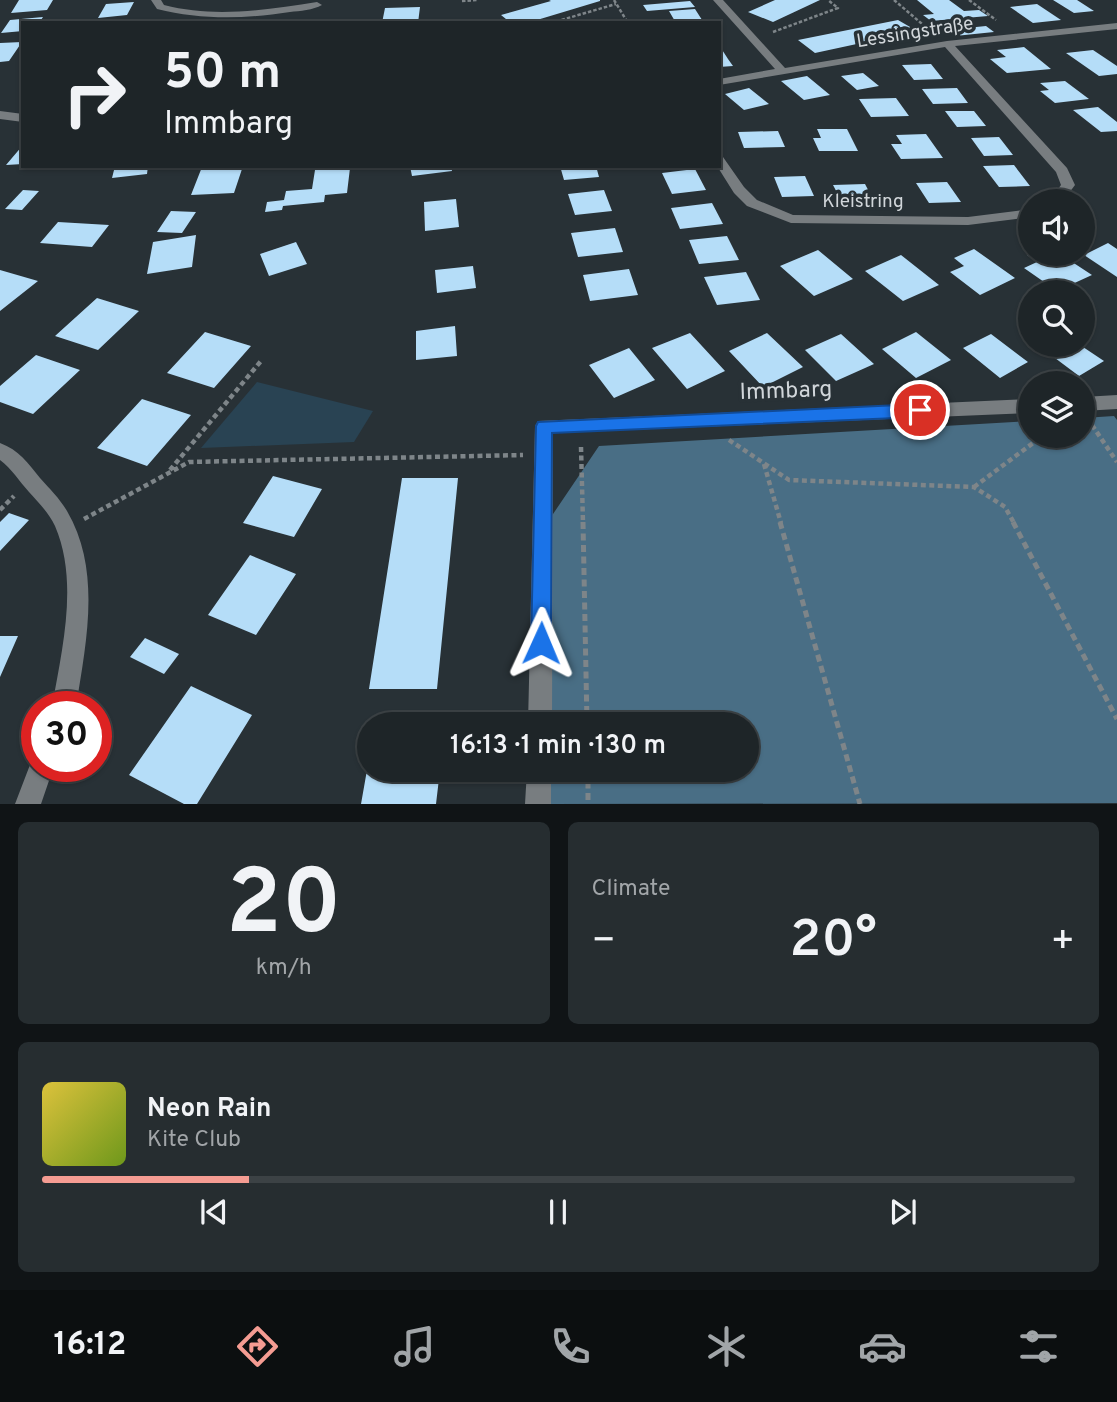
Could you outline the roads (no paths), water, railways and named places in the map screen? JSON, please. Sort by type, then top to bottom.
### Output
[{"type":"street","points":[[156,0],[160,7],[190,13],[279,12],[317,5]]},
{"type":"street","points":[[718,0],[783,72]]},
{"type":"street","name":"Lessingstraße","points":[[721,82],[947,44],[1117,26]]},
{"type":"street","points":[[947,44],[1062,171],[1068,185],[1065,189]]},
{"type":"street","points":[[0,115],[21,118]]},
{"type":"street","name":"Kleistring","points":[[721,163],[739,190],[752,203],[791,219],[968,221],[1018,215]]},
{"type":"street","points":[[1095,403],[1117,402]]},
{"type":"street","name":"Immbarg","points":[[540,712],[544,426],[1018,407]]},
{"type":"street","points":[[0,451],[12,456],[57,510],[66,529],[77,579],[75,636],[66,691]]},
{"type":"street","points":[[28,803],[36,782]]},
{"type":"street","points":[[538,803],[539,782]]}]
